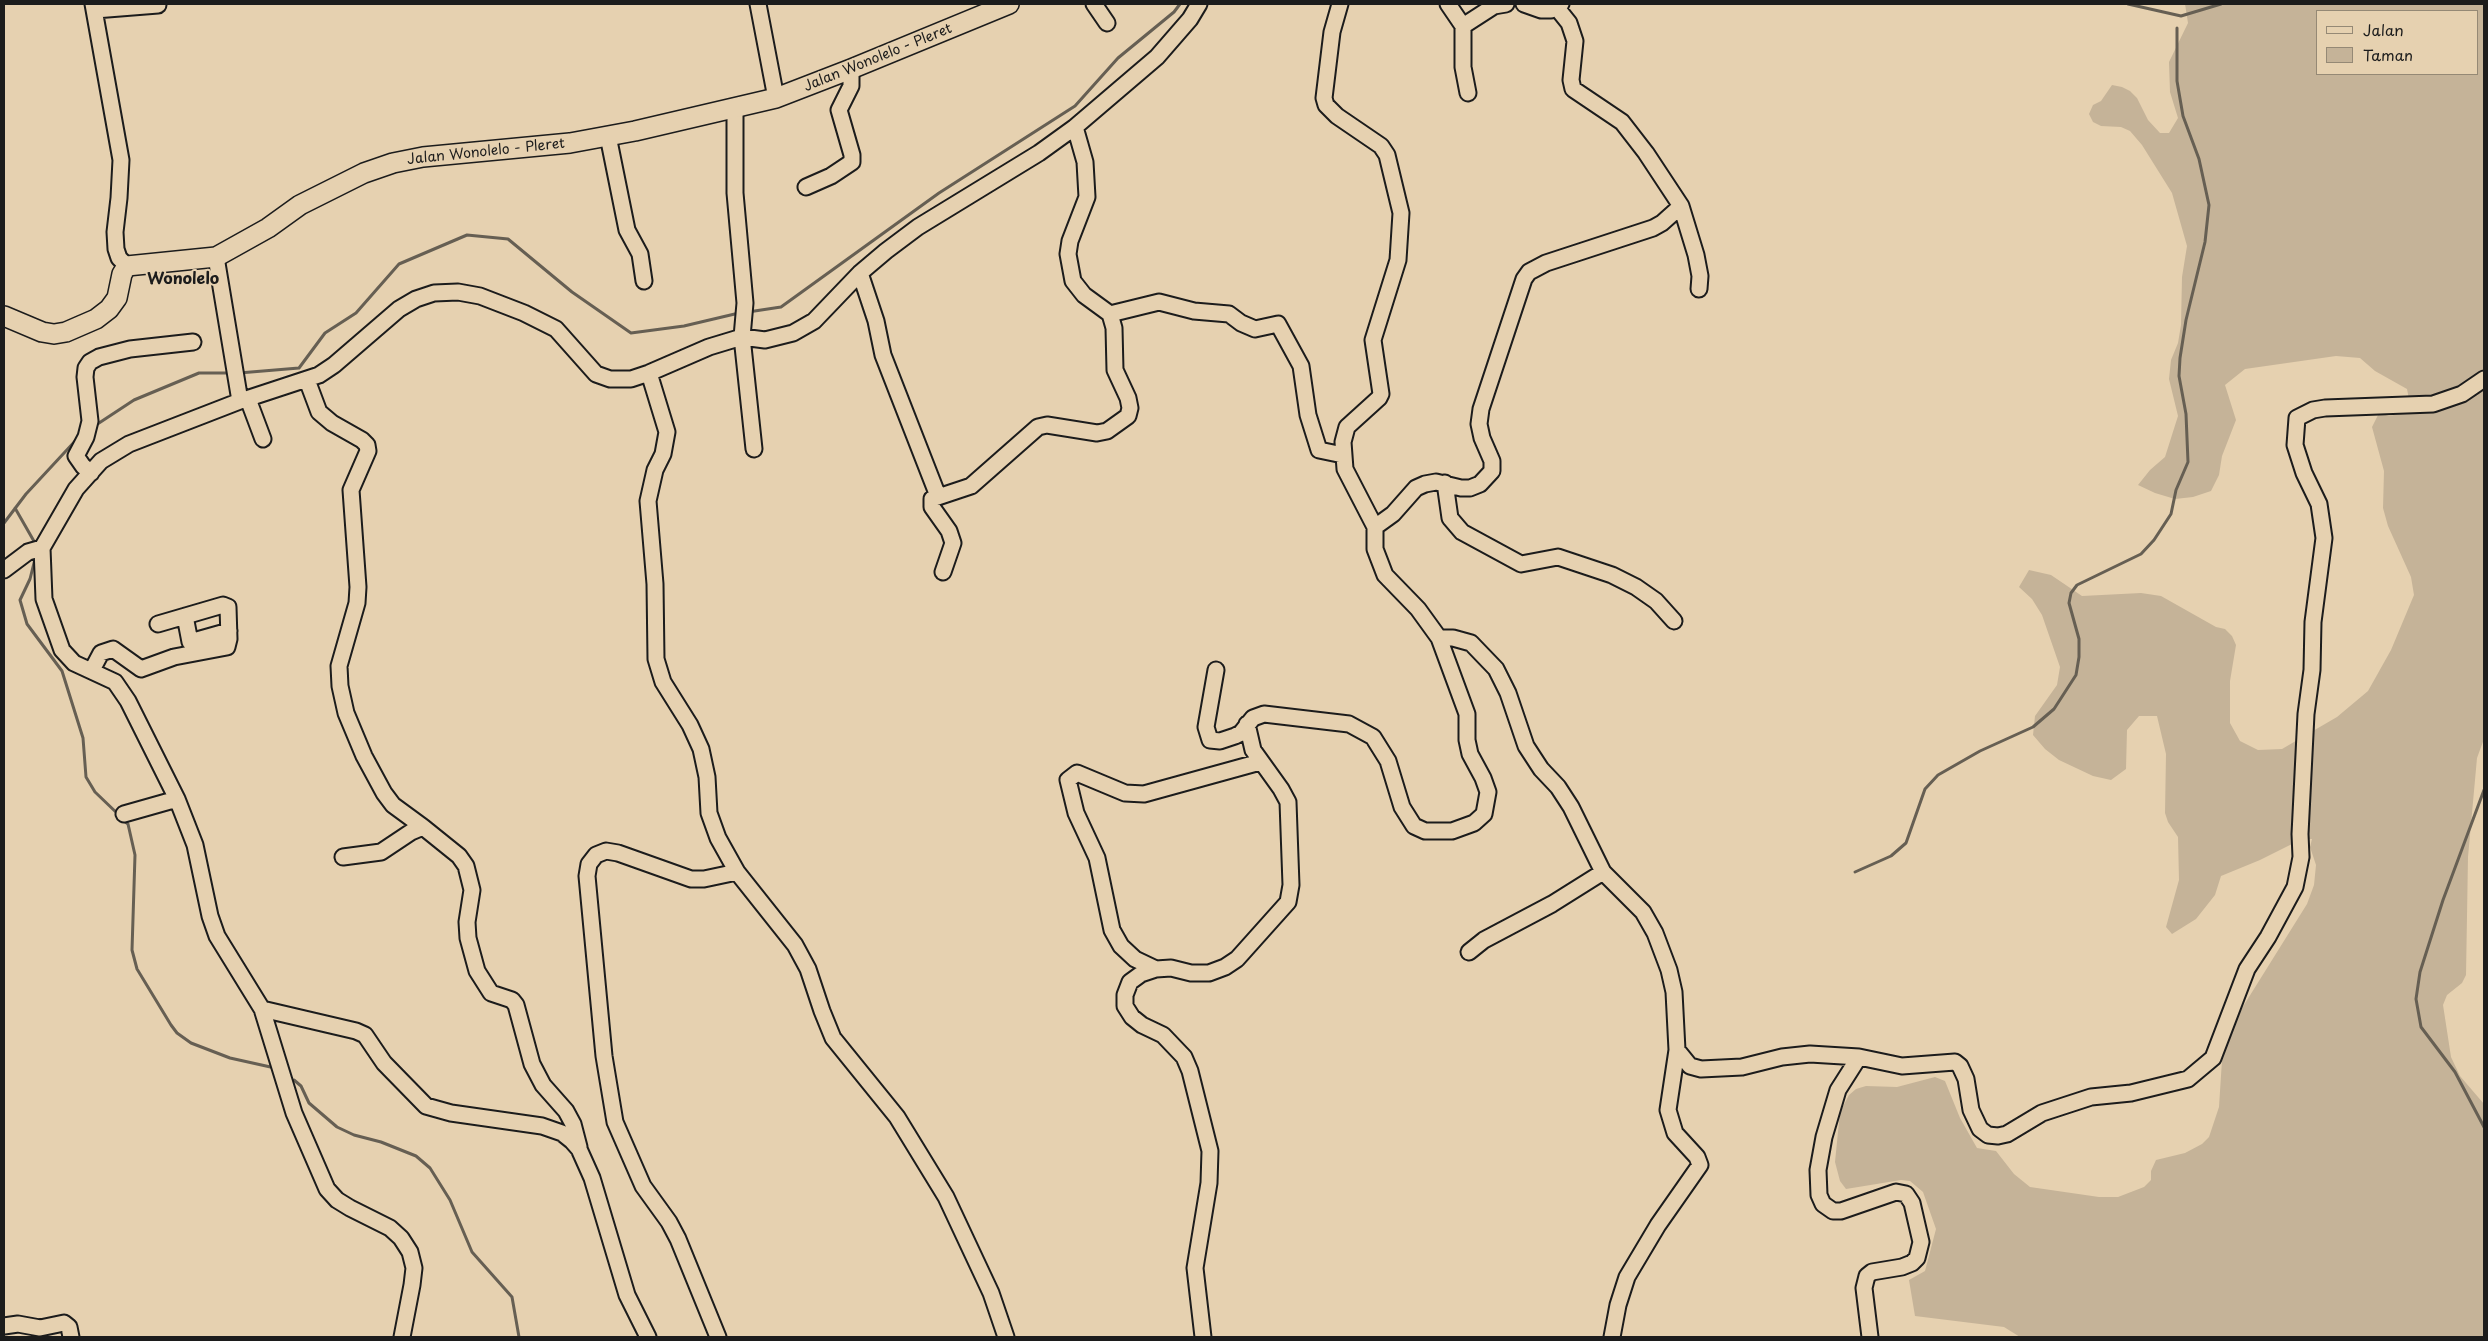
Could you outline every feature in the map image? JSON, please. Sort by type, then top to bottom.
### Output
[{"type":"main road","name":"Jalan Wonolelo - Pleret","points":[[127,266],[138,263],[173,263],[216,257],[241,245],[300,205],[364,173],[393,163],[423,157],[570,143],[776,98],[1010,4]]},
{"type":"main road","points":[[4,316],[42,332],[54,334],[80,327],[96,319],[109,309],[116,298],[122,274],[127,266]]},
{"type":"street","points":[[758,4],[776,98]]},
{"type":"street","points":[[1094,4],[1098,13],[1107,23]]},
{"type":"street","points":[[402,1337],[414,1268],[410,1252],[401,1238],[390,1228],[337,1200],[327,1189],[294,1113],[262,1009],[217,936],[210,916],[195,845],[177,799],[128,701],[115,682],[74,663],[62,650],[44,599],[42,548],[76,489],[101,461],[129,444],[244,400],[307,380],[334,366],[399,309],[416,299],[434,293],[458,292],[480,296],[524,313],[556,329],[596,374],[610,379],[631,379],[709,347],[742,337],[765,340],[793,334],[814,321],[860,273],[918,227],[1039,153],[1075,127],[1157,57],[1180,32],[1199,4]]},
{"type":"street","points":[[1216,670],[1206,727],[1208,737],[1214,742],[1228,739],[1241,733],[1253,718],[1264,714],[1339,721],[1362,729],[1373,737],[1388,761],[1402,808],[1414,826],[1425,831],[1452,831],[1474,823],[1484,814],[1488,792],[1470,754],[1467,740],[1467,714],[1439,638],[1418,609],[1385,575],[1375,549],[1375,527],[1350,481],[1343,455],[1347,427],[1381,394],[1373,340],[1398,260],[1401,213],[1387,155],[1381,146],[1337,116],[1326,105],[1324,98],[1332,32],[1340,4]]},
{"type":"street","points":[[1448,4],[1463,26],[1463,67],[1468,93]]},
{"type":"street","points":[[1463,26],[1494,6],[1506,4]]},
{"type":"street","points":[[1524,4],[1541,10],[1559,6],[1569,23],[1575,41],[1571,80],[1573,89],[1622,122],[1646,153],[1681,206],[1696,255],[1700,276],[1699,290]]},
{"type":"street","points":[[127,266],[119,258],[116,249],[115,232],[120,198],[121,160],[94,7],[158,5]]},
{"type":"street","points":[[806,187],[831,176],[852,162],[852,155],[839,110],[851,86],[851,69]]},
{"type":"street","points":[[735,108],[736,202],[745,303],[742,337],[754,449]]},
{"type":"street","points":[[943,572],[953,551],[953,543],[949,532],[932,507],[932,499],[971,486],[1038,427],[1047,425],[1097,433],[1107,431],[1128,416],[1130,408],[1128,398],[1115,370],[1114,328],[1110,314],[1084,295],[1073,281],[1069,266],[1070,241],[1088,197],[1085,162],[1075,127]]},
{"type":"street","points":[[608,136],[627,230],[640,254],[644,281]]},
{"type":"street","points":[[1375,527],[1393,514],[1416,488],[1436,482],[1461,488],[1470,488],[1480,484],[1492,471],[1492,461],[1482,438],[1479,424],[1481,409],[1524,279],[1529,272],[1546,263],[1653,228],[1662,223],[1681,206]]},
{"type":"street","points":[[216,257],[237,377],[244,400],[263,439]]},
{"type":"street","points":[[860,273],[876,322],[883,355],[938,496]]},
{"type":"street","points":[[1110,314],[1159,302],[1194,311],[1229,314],[1241,323],[1256,329],[1278,324],[1301,366],[1308,415],[1319,450],[1343,455]]},
{"type":"street","points":[[91,473],[76,456],[86,437],[90,421],[85,376],[86,368],[90,362],[99,357],[130,349],[193,342]]},
{"type":"street","points":[[649,373],[667,432],[663,454],[655,470],[648,501],[655,584],[656,659],[663,682],[690,725],[701,750],[707,778],[709,813],[718,838],[737,872],[795,945],[808,969],[833,1038],[897,1117],[946,1196],[991,1294],[1006,1337]]},
{"type":"street","points":[[1678,1050],[1690,1066],[1701,1069],[1742,1067],[1782,1057],[1810,1054],[1859,1057],[1902,1066],[1954,1062],[1960,1066],[1966,1079],[1971,1110],[1980,1129],[1988,1135],[1998,1136],[2007,1134],[2042,1113],[2091,1097],[2131,1093],[2188,1079],[2213,1058],[2247,970],[2268,937],[2295,887],[2301,858],[2300,834],[2306,714],[2312,670],[2313,622],[2324,538],[2319,504],[2304,473],[2295,445],[2297,418],[2313,410],[2324,408],[2433,404],[2462,394],[2484,379]]},
{"type":"street","points":[[307,380],[319,412],[332,423],[362,440],[367,445],[368,451],[351,490],[358,587],[357,603],[339,666],[340,686],[344,704],[364,756],[384,793],[393,805],[459,856],[466,866],[472,890],[467,922],[468,938],[477,970],[492,993],[512,1000],[516,1005],[532,1064],[543,1085],[566,1111],[592,1178],[627,1295],[648,1337]]},
{"type":"street","points":[[1445,483],[1450,518],[1462,532],[1521,564],[1558,557],[1612,575],[1636,586],[1656,601],[1674,622]]},
{"type":"street","points":[[4,570],[28,552],[42,548]]},
{"type":"street","points":[[92,670],[101,652],[113,649],[141,669],[174,658],[227,647],[229,631],[228,607],[223,605],[158,624]]},
{"type":"street","points":[[185,616],[190,642],[229,631]]},
{"type":"street","points":[[1439,638],[1452,638],[1471,643],[1496,669],[1508,693],[1526,746],[1541,769],[1558,787],[1571,807],[1603,872],[1643,912],[1655,933],[1669,970],[1674,992],[1678,1050],[1668,1110],[1675,1133],[1696,1157],[1700,1165],[1658,1225],[1627,1276],[1618,1305],[1612,1337]]},
{"type":"street","points":[[1203,1337],[1195,1268],[1209,1183],[1210,1151],[1190,1072],[1184,1057],[1163,1035],[1142,1025],[1132,1016],[1125,1006],[1125,995],[1130,982],[1141,974],[1156,969],[1171,968],[1191,973],[1209,973],[1225,967],[1237,959],[1288,902],[1291,884],[1288,802],[1282,789],[1252,750],[1247,724]]},
{"type":"street","points":[[1156,969],[1135,959],[1121,946],[1112,930],[1097,858],[1076,813],[1068,780],[1077,774],[1125,793],[1144,794],[1260,762]]},
{"type":"street","points":[[124,814],[177,799]]},
{"type":"street","points":[[343,857],[381,852],[411,832],[423,827]]},
{"type":"street","points":[[718,1337],[678,1239],[669,1222],[643,1186],[615,1122],[604,1056],[587,876],[589,864],[596,855],[606,851],[618,853],[691,879],[704,879],[737,872]]},
{"type":"street","points":[[1469,952],[1484,940],[1552,904],[1603,872]]},
{"type":"street","points":[[262,1009],[356,1031],[365,1035],[384,1063],[426,1106],[451,1113],[542,1126],[562,1133],[579,1148]]},
{"type":"street","points":[[1859,1057],[1838,1090],[1824,1137],[1818,1170],[1819,1196],[1823,1204],[1833,1211],[1841,1211],[1896,1192],[1906,1194],[1912,1203],[1921,1242],[1917,1258],[1912,1263],[1902,1267],[1872,1272],[1867,1276],[1864,1288],[1870,1337]]},
{"type":"street","points":[[4,1326],[18,1324],[40,1328],[64,1323],[69,1327],[71,1337]]},
{"type":"green space","points":[[2185,4],[2484,4],[2484,739],[2477,758],[2468,857],[2466,975],[2462,983],[2447,995],[2443,1005],[2451,1057],[2460,1076],[2484,1104],[2484,1337],[2020,1337],[2004,1327],[1915,1316],[1909,1280],[1925,1271],[1936,1229],[1923,1192],[1910,1181],[1901,1180],[1846,1189],[1840,1181],[1835,1162],[1840,1112],[1849,1095],[1856,1089],[1866,1086],[1897,1087],[1935,1077],[1945,1081],[1960,1118],[1977,1148],[1996,1151],[2014,1174],[2030,1187],[2099,1197],[2118,1197],[2144,1187],[2151,1180],[2151,1171],[2156,1160],[2185,1153],[2202,1144],[2209,1137],[2219,1107],[2222,1060],[2229,1029],[2307,904],[2314,885],[2316,865],[2310,847],[2312,839],[2302,839],[2260,860],[2221,876],[2215,895],[2196,919],[2172,934],[2166,927],[2179,880],[2178,837],[2168,822],[2165,813],[2166,754],[2157,716],[2139,716],[2127,730],[2126,769],[2111,780],[2093,776],[2059,760],[2045,749],[2033,735],[2035,716],[2057,685],[2060,667],[2042,615],[2032,599],[2019,587],[2029,570],[2051,575],[2082,596],[2141,593],[2161,596],[2216,627],[2225,629],[2232,636],[2236,645],[2230,681],[2230,723],[2240,741],[2258,750],[2282,749],[2337,717],[2368,691],[2391,650],[2414,595],[2411,577],[2388,526],[2383,508],[2384,471],[2372,427],[2379,413],[2389,416],[2399,414],[2406,408],[2409,399],[2407,389],[2375,371],[2360,358],[2336,356],[2245,369],[2225,385],[2236,420],[2222,456],[2219,475],[2211,491],[2193,497],[2175,499],[2138,485],[2150,470],[2165,457],[2178,416],[2169,379],[2171,360],[2178,343],[2181,325],[2182,277],[2187,246],[2172,193],[2142,145],[2130,131],[2121,127],[2101,126],[2093,122],[2089,114],[2093,105],[2101,101],[2112,85],[2122,87],[2130,91],[2137,98],[2148,120],[2160,133],[2169,133],[2178,118],[2170,92],[2169,62],[2188,23]]},
{"type":"waterway","points":[[748,312],[781,307],[939,193],[1075,106],[1118,58],[1174,12],[1180,4]]},
{"type":"waterway","points":[[2128,4],[2181,16],[2221,4]]},
{"type":"waterway","points":[[1855,872],[1891,856],[1906,843],[1925,789],[1938,775],[1980,751],[2033,727],[2054,709],[2076,675],[2079,657],[2079,639],[2069,603],[2071,593],[2077,585],[2141,554],[2154,540],[2171,514],[2176,490],[2188,462],[2186,414],[2179,376],[2180,358],[2186,320],[2205,242],[2209,205],[2199,159],[2183,116],[2177,81],[2177,28]]},
{"type":"waterway","points":[[239,373],[299,368],[325,333],[356,313],[399,264],[467,235],[508,239],[572,292],[631,333],[684,326],[739,313]]},
{"type":"waterway","points":[[96,425],[134,400],[199,373],[230,373]]},
{"type":"waterway","points":[[4,523],[26,494],[77,439]]},
{"type":"waterway","points":[[15,508],[35,543]]},
{"type":"waterway","points":[[36,555],[30,579],[20,600],[27,624],[62,671],[83,738],[86,777],[95,792],[119,815]]},
{"type":"waterway","points":[[2484,790],[2443,900],[2420,972],[2416,999],[2421,1027],[2455,1072],[2484,1127]]},
{"type":"waterway","points":[[123,820],[128,824],[135,855],[132,950],[137,969],[171,1025],[177,1033],[191,1043],[230,1058],[275,1068]]},
{"type":"waterway","points":[[294,1080],[301,1086],[309,1103],[337,1127],[354,1135],[381,1142],[416,1156],[430,1168],[450,1200],[472,1252],[512,1297],[519,1337]]},
{"type":"district","name":"Wonolelo","points":[[183,280]]}]
